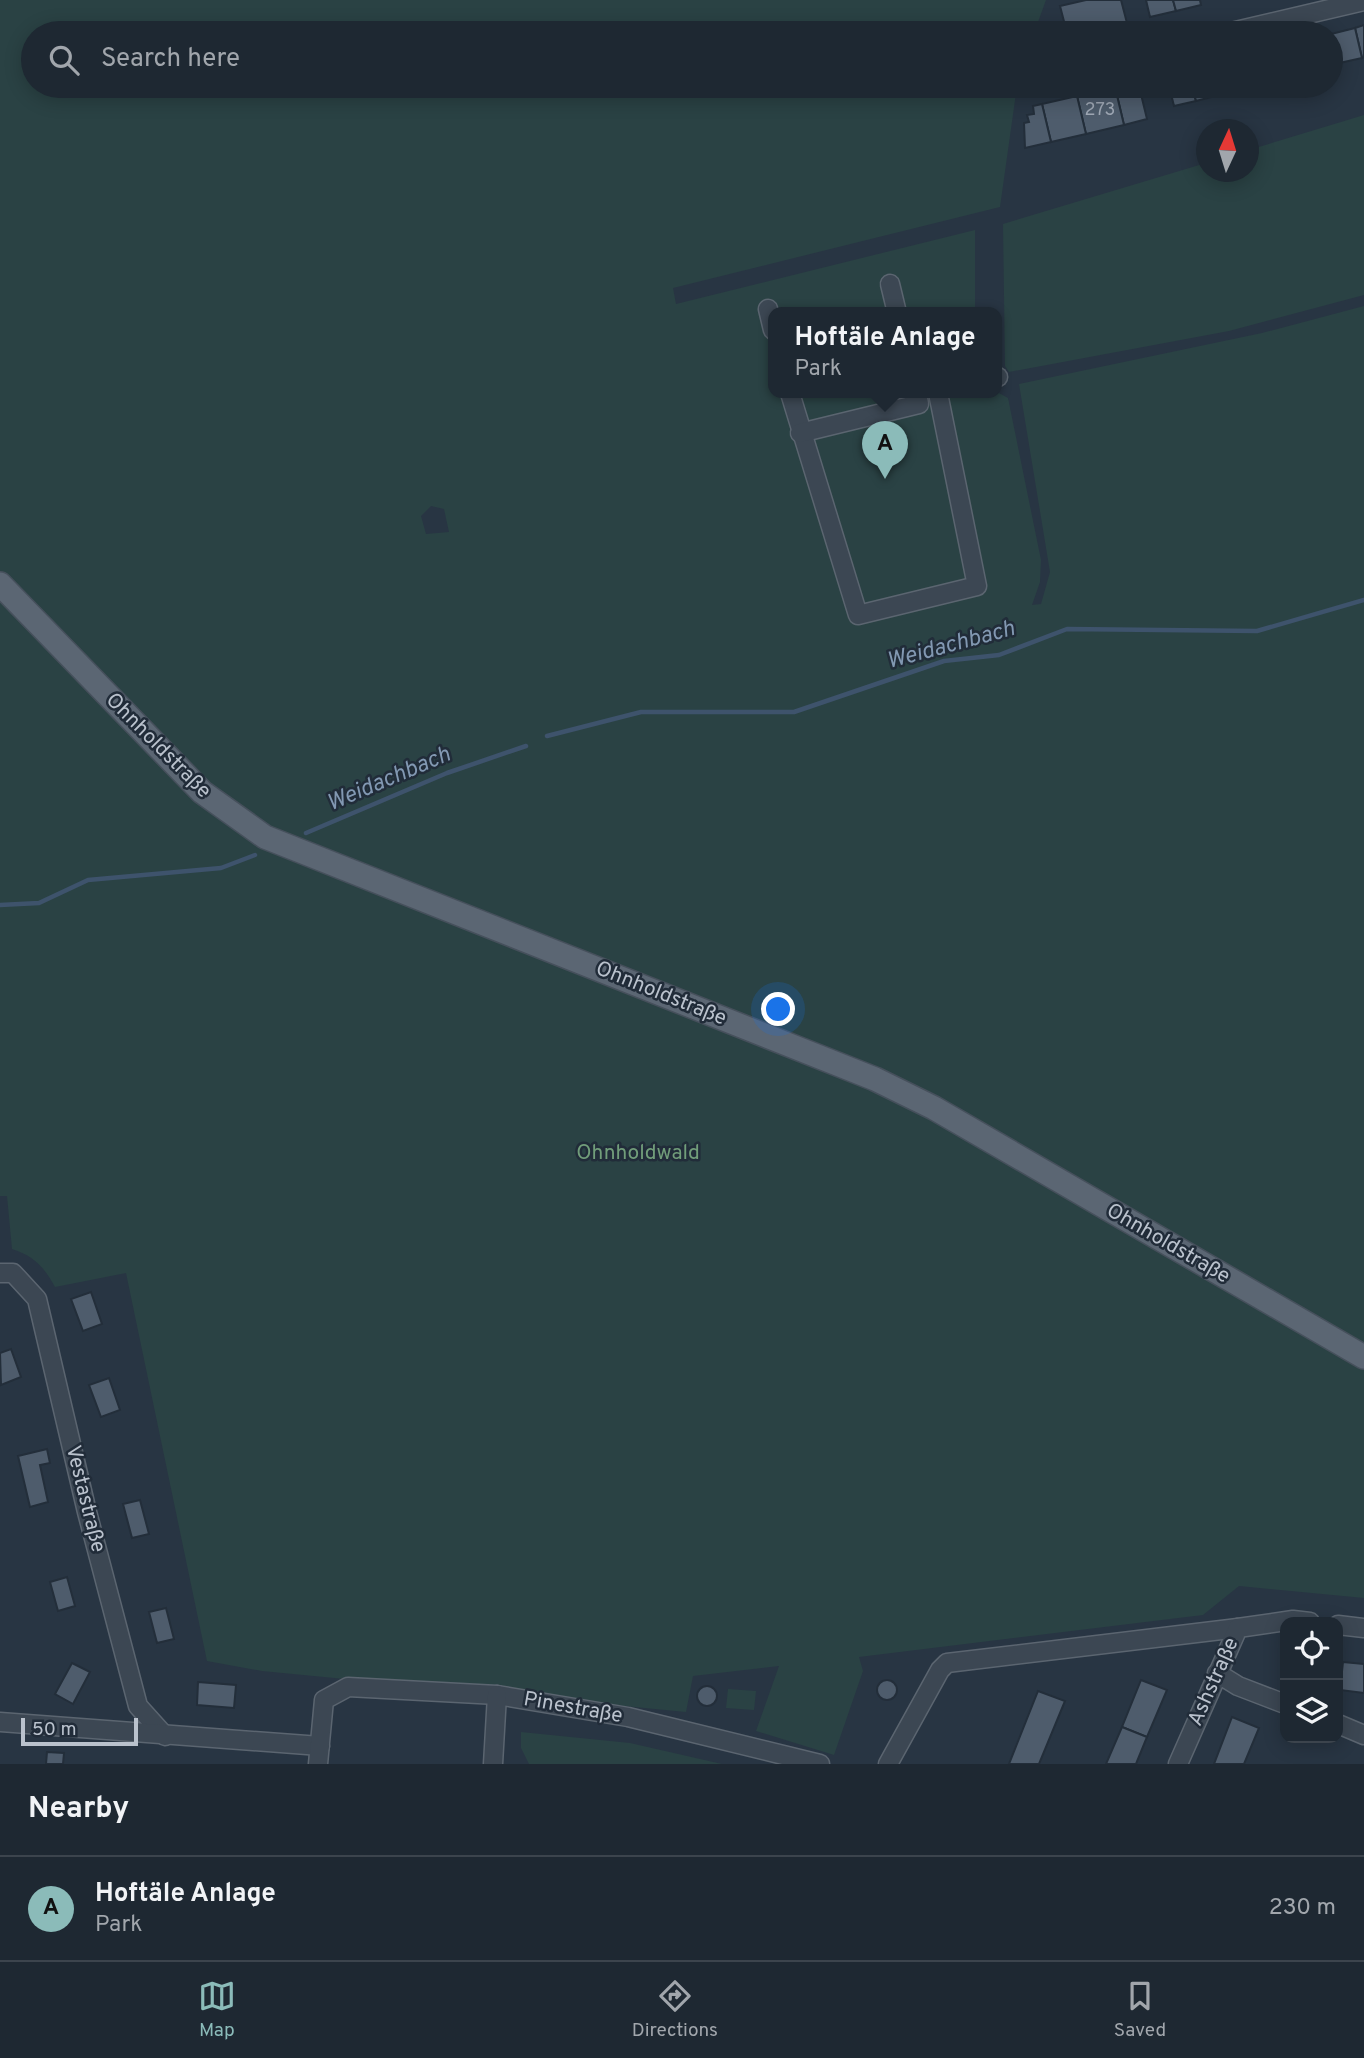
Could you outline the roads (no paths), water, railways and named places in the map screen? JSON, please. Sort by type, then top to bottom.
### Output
[{"type":"main road","name":"Ohnholdstraße","points":[[0,584],[202,792],[265,836],[875,1079],[934,1108],[1364,1356]]},
{"type":"street","points":[[1278,21],[1364,1]]},
{"type":"street","points":[[890,284],[896,307]]},
{"type":"street","points":[[791,398],[858,615],[976,586],[939,398]]},
{"type":"street","points":[[800,433],[919,404],[918,398]]},
{"type":"street","name":"Vestastraße","points":[[0,1273],[13,1273],[37,1298],[138,1706],[165,1736]]},
{"type":"street","name":"Ashstraße","points":[[1178,1764],[1238,1628],[1280,1622]]},
{"type":"street","points":[[1343,1626],[1364,1628]]},
{"type":"street","points":[[888,1764],[940,1670],[947,1663],[1238,1628]]},
{"type":"street","points":[[1217,1673],[1238,1686],[1280,1702]]},
{"type":"street","name":"Pinestraße","points":[[319,1755],[324,1700],[348,1687],[497,1695],[628,1717],[820,1764]]},
{"type":"street","points":[[493,1764],[497,1695]]},
{"type":"street","points":[[0,1722],[165,1736],[319,1755]]},
{"type":"street","points":[[1343,1726],[1364,1735]]},
{"type":"waterway","name":"Weidachbach","points":[[547,736],[641,712],[794,712],[944,661],[999,655],[1067,629],[1257,631],[1364,600]]},
{"type":"waterway","name":"Weidachbach","points":[[306,833],[447,773],[526,746]]},
{"type":"waterway","name":"Weidachbach","points":[[0,905],[39,903],[88,880],[221,868],[255,855]]},
{"type":"place","name":"Hoftäle Anlage","points":[[885,479]]},
{"type":"park label","name":"Ohnholdwald","points":[[638,1153]]}]
